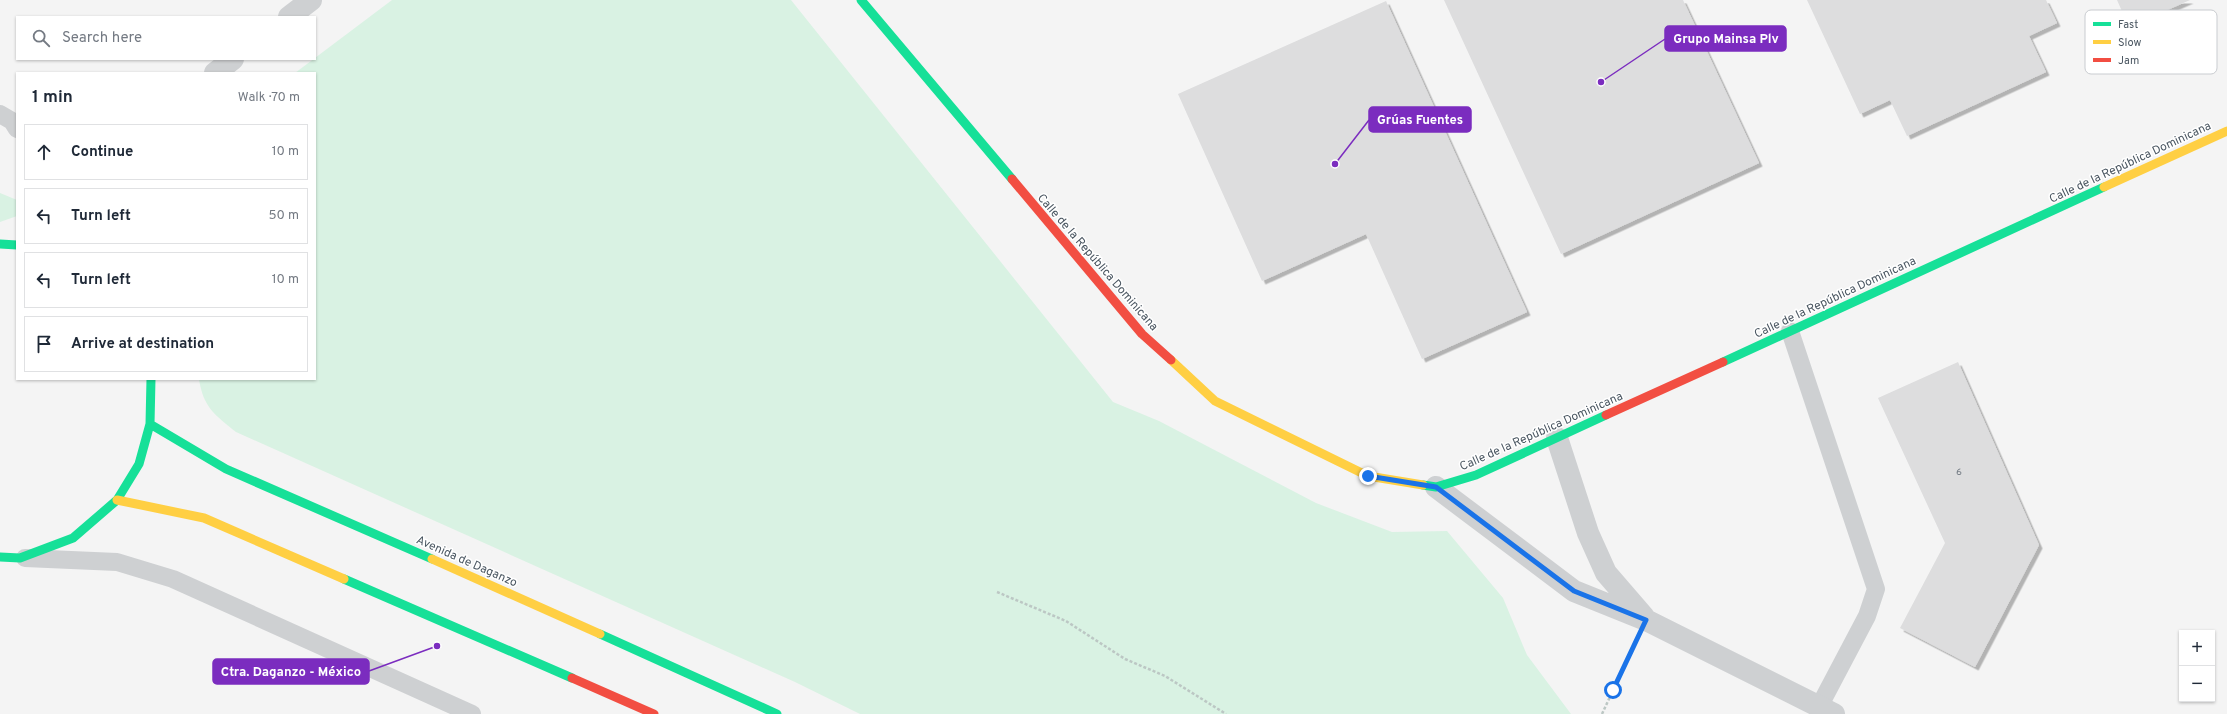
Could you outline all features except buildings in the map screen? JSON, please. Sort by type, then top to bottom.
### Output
[{"type":"street","points":[[290,16],[311,0]]},
{"type":"street","name":"Calle de la República Dominicana","points":[[861,0],[1142,334],[1215,401],[1368,476],[1436,487],[1476,475],[2227,131]]},
{"type":"street","points":[[216,72],[233,60]]},
{"type":"street","points":[[0,244],[16,244]]},
{"type":"street","points":[[0,557],[20,558],[73,538],[117,500],[139,464],[150,424],[151,380]]},
{"type":"street","name":"Avenida de Daganzo","points":[[150,424],[226,469],[435,560],[777,714]]},
{"type":"street","points":[[1557,438],[1588,533],[1606,573],[1646,620]]},
{"type":"street","points":[[1436,487],[1574,591],[1646,620],[1827,710]]},
{"type":"street","points":[[117,500],[204,518],[654,714]]},
{"type":"lane","points":[[0,114],[12,121],[16,127]]},
{"type":"lane","points":[[1790,331],[1876,589],[1867,616],[1827,710]]},
{"type":"lane","points":[[20,558],[117,562],[173,578],[472,714]]},
{"type":"path","points":[[997,592],[1066,621],[1125,659],[1165,676],[1226,714]]},
{"type":"path","points":[[1602,714],[1646,620]]},
{"type":"green space","points":[[392,0],[791,0],[1113,402],[1159,421],[1316,503],[1392,532],[1447,531],[1503,598],[1527,655],[1571,714],[860,714],[795,682],[236,432],[211,410],[204,397],[199,380],[316,380],[316,72],[296,72],[312,60],[316,60],[316,57]]},
{"type":"green space","points":[[0,193],[16,200],[16,216],[0,222]]},
{"type":"traffic: fast","points":[[861,0],[1012,179]]},
{"type":"traffic: fast","points":[[1723,362],[2104,187]]},
{"type":"traffic: fast","points":[[0,244],[16,245]]},
{"type":"traffic: fast","points":[[0,557],[20,558],[73,538],[117,500],[139,464],[150,424],[151,380]]},
{"type":"traffic: fast","points":[[1423,485],[1436,487],[1476,475],[1606,415]]},
{"type":"traffic: fast","points":[[150,424],[226,469],[432,559]]},
{"type":"traffic: fast","points":[[344,579],[572,678]]},
{"type":"traffic: fast","points":[[600,634],[777,714]]},
{"type":"traffic: slow","points":[[2104,187],[2227,131]]},
{"type":"traffic: slow","points":[[1171,360],[1215,401],[1368,476],[1423,485]]},
{"type":"traffic: slow","points":[[117,500],[204,518],[344,579]]},
{"type":"traffic: slow","points":[[432,559],[600,634]]},
{"type":"traffic: jam","points":[[1012,179],[1142,334],[1171,360]]},
{"type":"traffic: jam","points":[[1606,415],[1723,362]]},
{"type":"traffic: jam","points":[[572,678],[654,714]]},
{"type":"place","name":"Grupo Mainsa Plv","points":[[1601,82]]},
{"type":"place","name":"Grúas Fuentes","points":[[1335,164]]},
{"type":"place","name":"Ctra. Daganzo - México","points":[[437,646]]},
{"type":"route","points":[[1368,476],[1436,487],[1574,591],[1646,620],[1613,690]]}]
